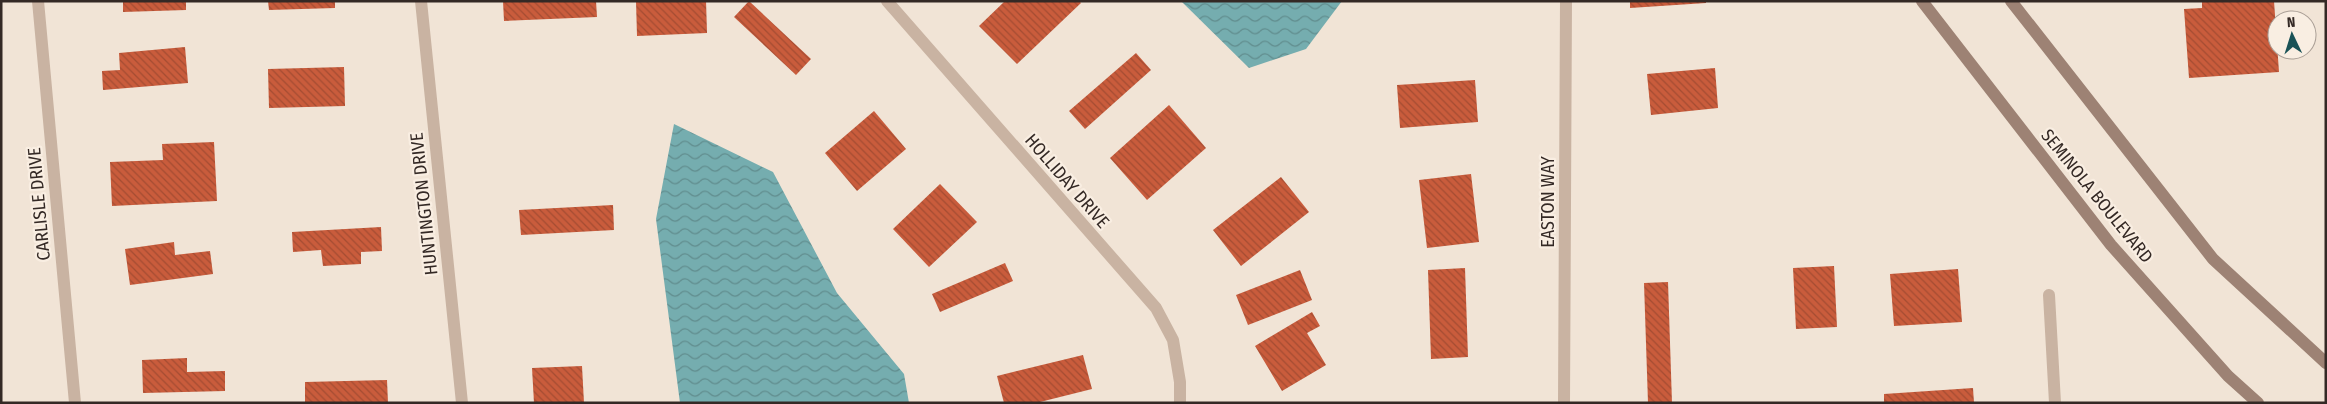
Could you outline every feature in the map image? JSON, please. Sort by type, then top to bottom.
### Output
[{"type":"main road","name":"SEMINOLA BOULEVARD","points":[[1922,1],[2111,245],[2228,376],[2258,403]]},
{"type":"main road","points":[[2011,1],[2213,259],[2326,363]]},
{"type":"street","name":"CARLISLE DRIVE","points":[[38,1],[76,403]]},
{"type":"street","name":"HUNTINGTON DRIVE","points":[[421,1],[462,403]]},
{"type":"street","name":"HOLLIDAY DRIVE","points":[[887,1],[1156,308],[1173,340],[1180,382],[1180,403]]},
{"type":"street","name":"EASTON WAY","points":[[1564,403],[1566,1]]},
{"type":"street","points":[[2049,295],[2055,403]]},
{"type":"water","points":[[1181,1],[1342,1],[1306,49],[1249,68]]},
{"type":"water","points":[[674,124],[773,172],[837,293],[904,374],[909,403],[680,403],[656,219]]},
{"type":"building","points":[[123,1],[186,1],[186,10],[123,12]]},
{"type":"building","points":[[268,1],[335,1],[335,8],[269,10]]},
{"type":"building","points":[[503,1],[596,1],[597,17],[504,21]]},
{"type":"building","points":[[636,1],[706,1],[707,33],[637,36]]},
{"type":"building","points":[[749,1],[811,59],[796,75],[734,17]]},
{"type":"building","points":[[1005,1],[1079,1],[1081,3],[1017,64],[979,26]]},
{"type":"building","points":[[1630,1],[1706,1],[1706,3],[1630,8]]},
{"type":"building","points":[[2202,1],[2274,1],[2275,10],[2267,10],[2267,60],[2278,60],[2279,72],[2189,78],[2184,9],[2202,8]]},
{"type":"building","points":[[185,47],[188,83],[103,90],[102,71],[120,70],[119,53]]},
{"type":"building","points":[[1136,53],[1151,70],[1085,129],[1069,111]]},
{"type":"building","points":[[344,67],[345,106],[269,108],[268,69]]},
{"type":"building","points":[[1715,68],[1718,108],[1651,115],[1647,74]]},
{"type":"building","points":[[1475,80],[1478,122],[1400,128],[1397,85]]},
{"type":"building","points":[[1169,105],[1206,148],[1147,200],[1110,158]]},
{"type":"building","points":[[874,111],[906,149],[857,191],[825,153]]},
{"type":"building","points":[[214,142],[217,201],[112,206],[110,162],[163,160],[162,144]]},
{"type":"building","points":[[1471,174],[1479,242],[1427,248],[1419,180]]},
{"type":"building","points":[[1281,177],[1309,212],[1241,266],[1213,230]]},
{"type":"building","points":[[940,184],[977,222],[929,267],[893,229]]},
{"type":"building","points":[[613,205],[614,230],[521,235],[519,210]]},
{"type":"building","points":[[381,227],[382,251],[361,252],[361,264],[323,266],[321,250],[293,252],[292,232]]},
{"type":"building","points":[[174,242],[175,255],[210,251],[213,274],[130,285],[125,249]]},
{"type":"building","points":[[1005,263],[1013,281],[940,312],[932,294]]},
{"type":"building","points":[[1834,266],[1837,327],[1796,329],[1793,268]]},
{"type":"building","points":[[1465,268],[1468,357],[1431,359],[1428,270]]},
{"type":"building","points":[[1958,269],[1962,322],[1894,326],[1890,274]]},
{"type":"building","points":[[1300,270],[1312,300],[1248,325],[1236,295]]},
{"type":"building","points":[[1668,282],[1672,403],[1648,403],[1644,283]]},
{"type":"building","points":[[1312,312],[1320,326],[1307,333],[1326,365],[1282,391],[1255,346]]},
{"type":"building","points":[[1083,355],[1092,389],[1036,403],[1004,403],[997,376]]},
{"type":"building","points":[[187,358],[187,372],[225,371],[225,391],[143,393],[142,360]]},
{"type":"building","points":[[582,366],[584,403],[534,403],[532,368]]},
{"type":"building","points":[[387,380],[388,403],[305,403],[305,382]]},
{"type":"building","points":[[1973,388],[1974,403],[1884,403],[1884,394]]}]
